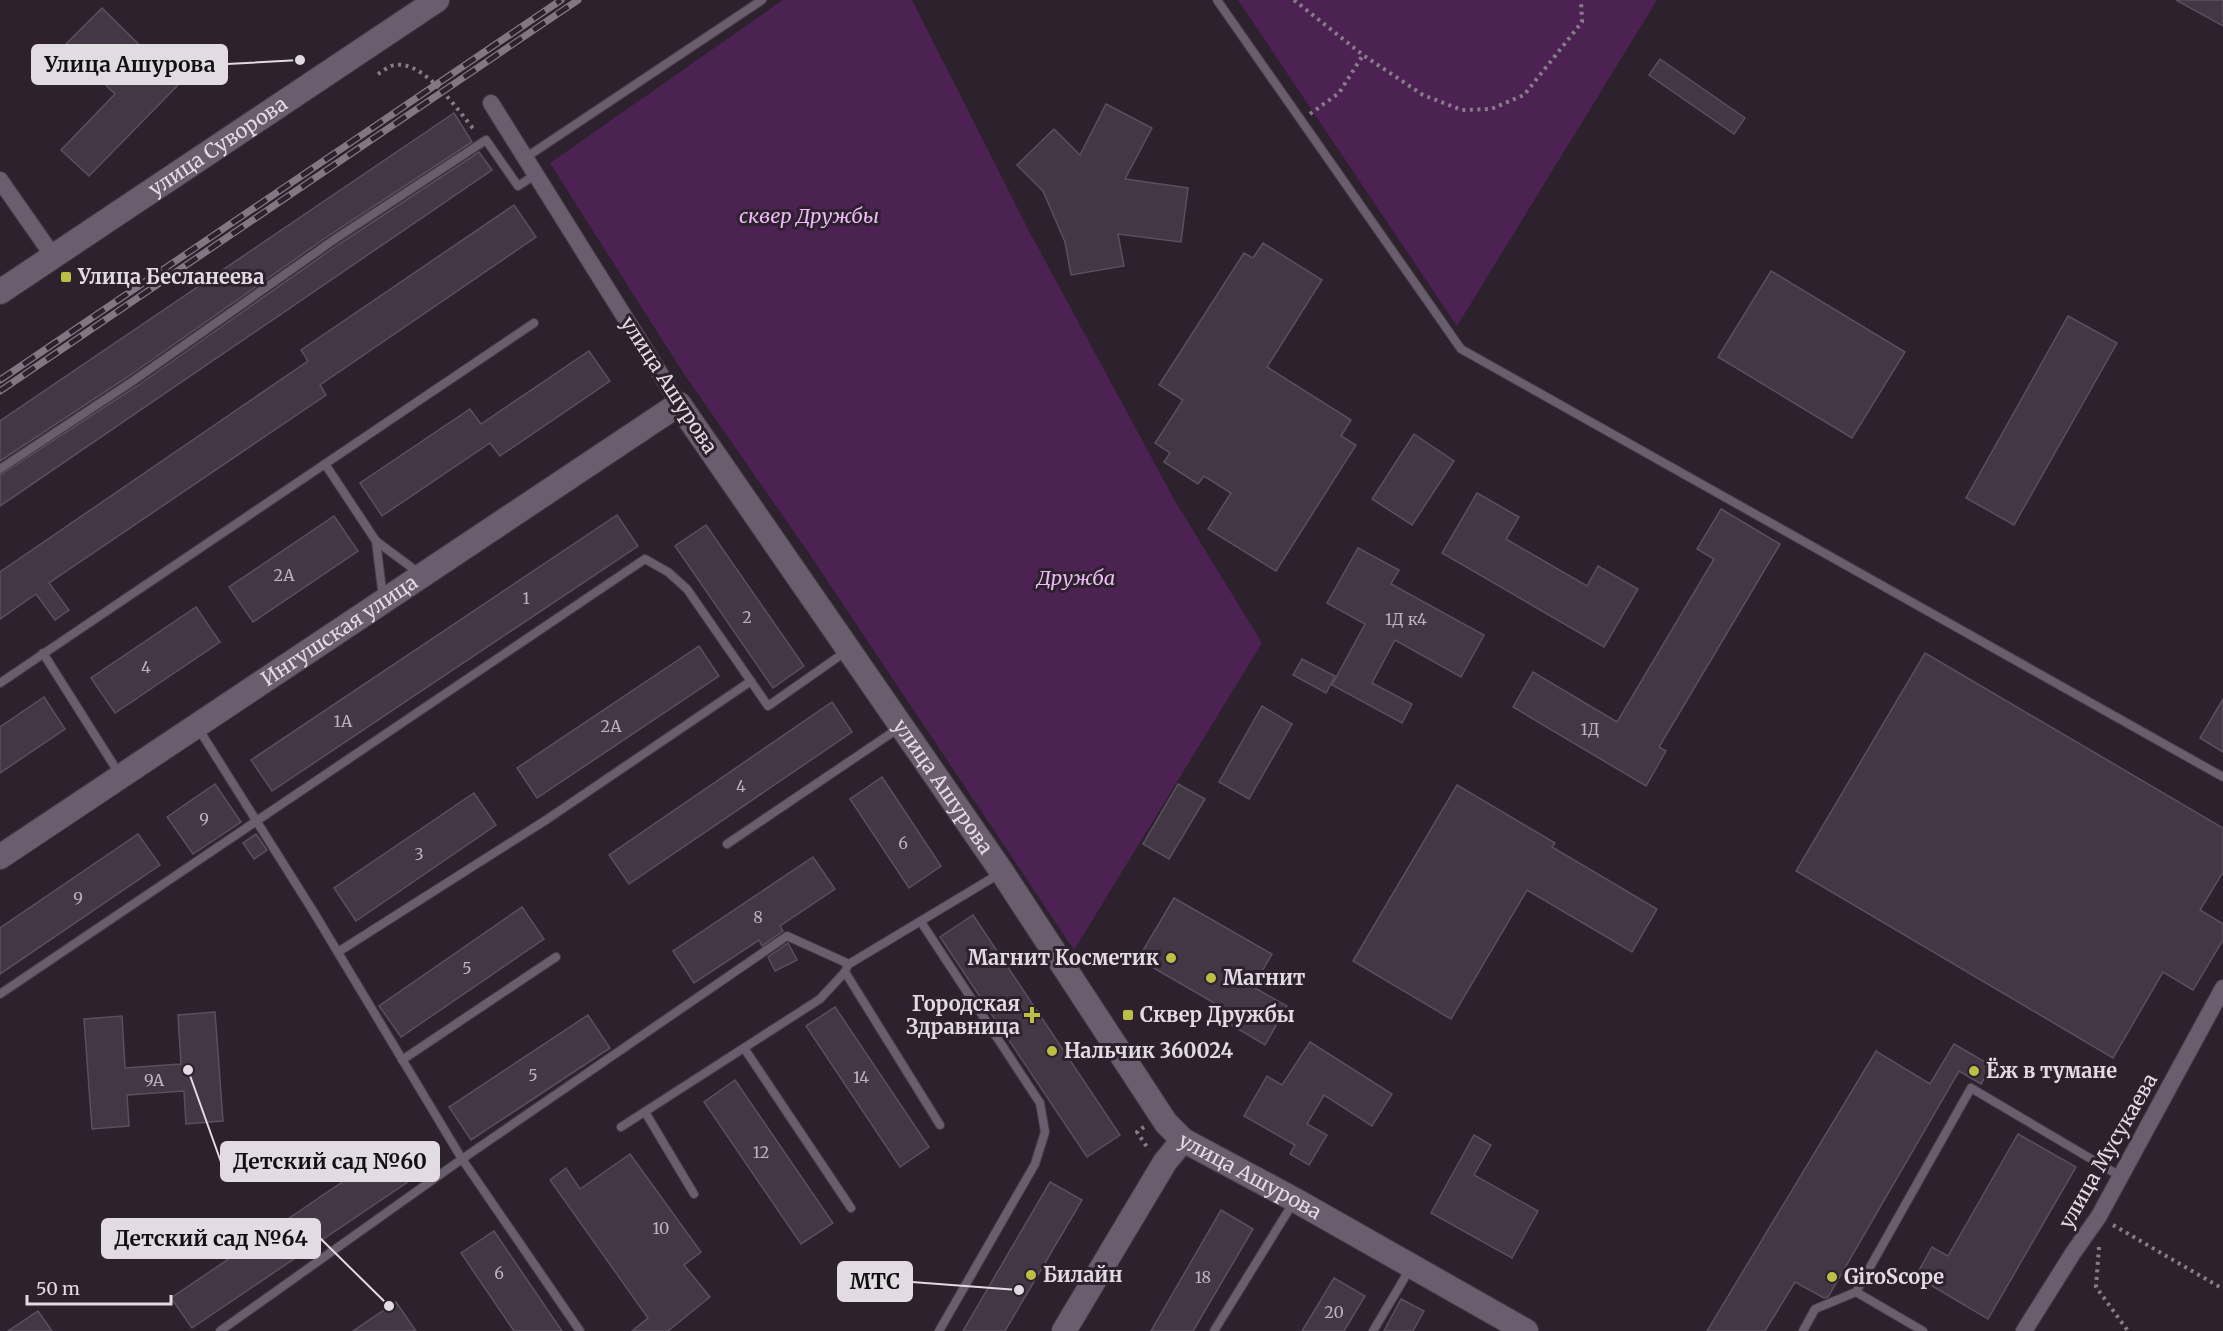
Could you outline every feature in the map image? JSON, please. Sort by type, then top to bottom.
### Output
[{"type":"street","name":"улица Суворова","points":[[0,292],[437,0]]},
{"type":"street","name":"улица Ашурова","points":[[491,104],[679,404],[1002,872],[1161,1115],[1183,1140],[1412,1265],[1526,1331]]},
{"type":"street","points":[[0,180],[53,256]]},
{"type":"street","name":"Ингушская улица","points":[[0,857],[679,404]]},
{"type":"street","name":"улица Мусукаева","points":[[2024,1331],[2073,1253],[2102,1218],[2120,1176],[2223,988]]},
{"type":"street","points":[[1064,1331],[1165,1162],[1183,1140]]},
{"type":"lane","points":[[525,159],[762,0]]},
{"type":"lane","points":[[1217,0],[1461,349],[2223,777]]},
{"type":"lane","points":[[0,469],[133,381],[335,238],[486,140],[518,186],[535,175]]},
{"type":"lane","points":[[0,683],[534,323]]},
{"type":"lane","points":[[325,464],[376,541],[423,575]]},
{"type":"lane","points":[[376,541],[383,602]]},
{"type":"lane","points":[[0,994],[645,559],[668,572],[687,589],[768,706],[849,650]]},
{"type":"lane","points":[[43,653],[121,776]]},
{"type":"lane","points":[[338,952],[546,820],[751,681]]},
{"type":"lane","points":[[196,725],[338,952],[462,1159],[580,1331]]},
{"type":"lane","points":[[727,844],[902,726]]},
{"type":"lane","points":[[621,1127],[820,999],[847,968],[1002,872]]},
{"type":"lane","points":[[921,922],[1040,1103],[1045,1132],[1035,1164],[939,1331]]},
{"type":"lane","points":[[220,1331],[462,1159],[787,936],[847,968],[940,1125]]},
{"type":"lane","points":[[402,1060],[556,957]]},
{"type":"lane","points":[[744,1048],[851,1208]]},
{"type":"lane","points":[[1803,1331],[1815,1309],[1856,1292],[1971,1088],[2120,1176]]},
{"type":"lane","points":[[645,1112],[694,1194]]},
{"type":"lane","points":[[1214,1331],[1295,1200]]},
{"type":"lane","points":[[1373,1331],[1412,1265]]},
{"type":"lane","points":[[1856,1292],[1923,1331]]},
{"type":"path","points":[[1294,0],[1363,55],[1423,95],[1462,110],[1491,109],[1524,94],[1582,22],[1581,0]]},
{"type":"path","points":[[1301,120],[1339,93],[1363,55]]},
{"type":"path","points":[[378,74],[393,65],[414,67],[435,84],[484,142]]},
{"type":"path","points":[[1149,1123],[1137,1132],[1150,1151]]},
{"type":"path","points":[[2128,1331],[2096,1287],[2102,1218],[2223,1289]]},
{"type":"green space","name":"сквер Дружбы","points":[[783,0],[912,0],[1029,231],[1175,501],[1262,643],[1074,950],[806,549],[682,371],[550,163]]},
{"type":"green space","points":[[1238,0],[1657,0],[1457,326]]},
{"type":"building","points":[[2176,0],[2223,0],[2223,26]]},
{"type":"building","points":[[102,8],[179,84],[89,176],[61,150],[115,94],[65,45]]},
{"type":"building","points":[[1660,59],[1745,118],[1734,134],[1649,75]]},
{"type":"building","points":[[1106,104],[1152,128],[1125,179],[1188,188],[1181,242],[1118,234],[1124,266],[1071,275],[1065,242],[1043,191],[1017,165],[1054,129],[1080,155]]},
{"type":"building","points":[[454,113],[472,142],[331,234],[129,376],[0,461],[0,421]]},
{"type":"building","points":[[479,152],[492,170],[0,506],[0,475],[137,386],[339,244]]},
{"type":"building","points":[[514,205],[536,237],[320,385],[326,395],[49,583],[69,610],[55,620],[36,594],[0,619],[0,572],[308,361],[301,350]]},
{"type":"building","points":[[1263,243],[1322,280],[1267,367],[1351,420],[1341,436],[1356,445],[1276,571],[1208,529],[1231,493],[1204,476],[1198,484],[1164,462],[1170,453],[1155,443],[1183,400],[1159,385],[1244,253],[1253,258]]},
{"type":"building","points":[[1771,271],[1905,352],[1852,438],[1718,357]]},
{"type":"building","points":[[2068,316],[2117,343],[2014,525],[1966,498]]},
{"type":"building","points":[[589,351],[610,381],[500,456],[490,443],[382,516],[360,483],[470,409],[481,424]]},
{"type":"building","points":[[1414,434],[1454,461],[1412,525],[1372,499]]},
{"type":"building","points":[[1477,493],[1519,517],[1506,539],[1587,586],[1598,566],[1638,589],[1604,647],[1442,553]]},
{"type":"building","points":[[1721,509],[1780,544],[1659,747],[1666,751],[1646,786],[1513,707],[1533,672],[1617,722],[1714,559],[1697,549]]},
{"type":"building","points":[[617,515],[638,546],[272,791],[251,760]]},
{"type":"building","points":[[334,516],[358,551],[253,622],[229,587]]},
{"type":"building","points":[[706,525],[804,666],[773,688],[675,546]]},
{"type":"building","points":[[1358,548],[1399,570],[1391,584],[1484,635],[1461,677],[1395,640],[1372,683],[1412,704],[1402,723],[1332,685],[1365,624],[1327,603]]},
{"type":"building","points":[[196,607],[220,642],[115,713],[91,678]]},
{"type":"building","points":[[699,646],[719,676],[537,798],[517,768]]},
{"type":"building","points":[[1925,653],[2223,828],[2223,872],[2200,910],[2223,924],[2223,940],[2193,990],[2163,972],[2113,1058],[1796,871]]},
{"type":"building","points":[[1302,659],[1335,676],[1326,693],[1293,675]]},
{"type":"building","points":[[44,697],[65,729],[0,773],[0,727]]},
{"type":"building","points":[[2223,699],[2223,752],[2200,738]]},
{"type":"building","points":[[832,702],[852,732],[629,884],[609,855]]},
{"type":"building","points":[[1262,706],[1292,724],[1249,799],[1219,782]]},
{"type":"building","points":[[882,777],[941,866],[909,888],[850,799]]},
{"type":"building","points":[[215,784],[241,822],[193,854],[167,817]]},
{"type":"building","points":[[1178,784],[1205,799],[1169,859],[1143,844]]},
{"type":"building","points":[[1457,785],[1555,843],[1552,847],[1657,909],[1632,952],[1527,890],[1451,1019],[1353,961]]},
{"type":"building","points":[[474,793],[496,825],[356,921],[334,888]]},
{"type":"building","points":[[138,834],[160,865],[0,974],[0,928]]},
{"type":"building","points":[[256,834],[267,850],[254,859],[243,843]]},
{"type":"building","points":[[813,857],[835,889],[780,926],[783,931],[762,946],[759,940],[694,983],[673,951]]},
{"type":"building","points":[[1174,898],[1272,954],[1253,987],[1287,1006],[1265,1045],[1211,1013],[1216,1004],[1138,959]]},
{"type":"building","points":[[522,907],[544,939],[401,1037],[379,1006]]},
{"type":"building","points":[[973,915],[1120,1135],[1087,1157],[940,937]]},
{"type":"building","points":[[788,943],[797,960],[775,971],[768,957]]},
{"type":"building","points":[[835,1007],[929,1147],[900,1167],[806,1026]]},
{"type":"building","points":[[215,1012],[223,1121],[186,1124],[184,1091],[127,1095],[129,1126],[92,1129],[84,1019],[122,1016],[125,1068],[181,1064],[178,1015]]},
{"type":"building","points":[[588,1015],[610,1048],[471,1140],[449,1107]]},
{"type":"building","points":[[1310,1042],[1392,1094],[1372,1126],[1324,1095],[1307,1124],[1327,1135],[1309,1165],[1290,1154],[1295,1145],[1244,1116],[1267,1076],[1282,1085]]},
{"type":"building","points":[[1954,1044],[1992,1066],[1981,1084],[1959,1071],[1828,1297],[1824,1298],[1795,1282],[1765,1331],[1707,1331],[1876,1051],[1930,1084]]},
{"type":"building","points":[[735,1080],[833,1223],[801,1244],[704,1102]]},
{"type":"building","points":[[2018,1134],[2076,1167],[1988,1319],[1932,1286],[1934,1282],[1918,1272],[1932,1247],[1948,1256]]},
{"type":"building","points":[[1474,1135],[1491,1145],[1474,1175],[1538,1211],[1512,1258],[1431,1213]]},
{"type":"building","points":[[394,1147],[415,1177],[192,1328],[171,1298]]},
{"type":"building","points":[[630,1154],[701,1252],[684,1265],[710,1297],[668,1331],[632,1331],[648,1318],[550,1180],[566,1168],[580,1189]]},
{"type":"building","points":[[1050,1182],[1082,1200],[1005,1331],[963,1331]]},
{"type":"building","points":[[1221,1210],[1253,1229],[1193,1331],[1151,1331]]},
{"type":"building","points":[[494,1231],[562,1331],[514,1331],[461,1253]]},
{"type":"building","points":[[1334,1278],[1365,1296],[1344,1331],[1302,1331]]},
{"type":"building","points":[[1401,1299],[1424,1311],[1413,1331],[1384,1331]]},
{"type":"building","points":[[396,1302],[416,1331],[353,1331]]},
{"type":"building","points":[[38,1311],[52,1331],[8,1331]]},
{"type":"railway","points":[[0,380],[561,0]]},
{"type":"railway","points":[[0,391],[578,0]]},
{"type":"place","name":"Улица Ашурова","points":[[300,60]]},
{"type":"place","name":"Улица Бесланеева","points":[[66,277]]},
{"type":"place","name":"Магнит Косметик","points":[[1171,958]]},
{"type":"place","name":"Магнит","points":[[1211,978]]},
{"type":"place","name":"Городская Здравница","points":[[1032,1015]]},
{"type":"place","name":"Сквер Дружбы","points":[[1128,1015]]},
{"type":"place","name":"Нальчик 360024","points":[[1052,1051]]},
{"type":"place","name":"Детский сад №60","points":[[188,1070]]},
{"type":"place","name":"Ёж в тумане","points":[[1974,1071]]},
{"type":"place","name":"Билайн","points":[[1031,1275]]},
{"type":"place","name":"GiroScope","points":[[1832,1277]]},
{"type":"place","name":"МТС","points":[[1019,1290]]},
{"type":"place","name":"Детский сад №64","points":[[389,1306]]},
{"type":"park label","name":"Дружба","points":[[1076,578]]}]
